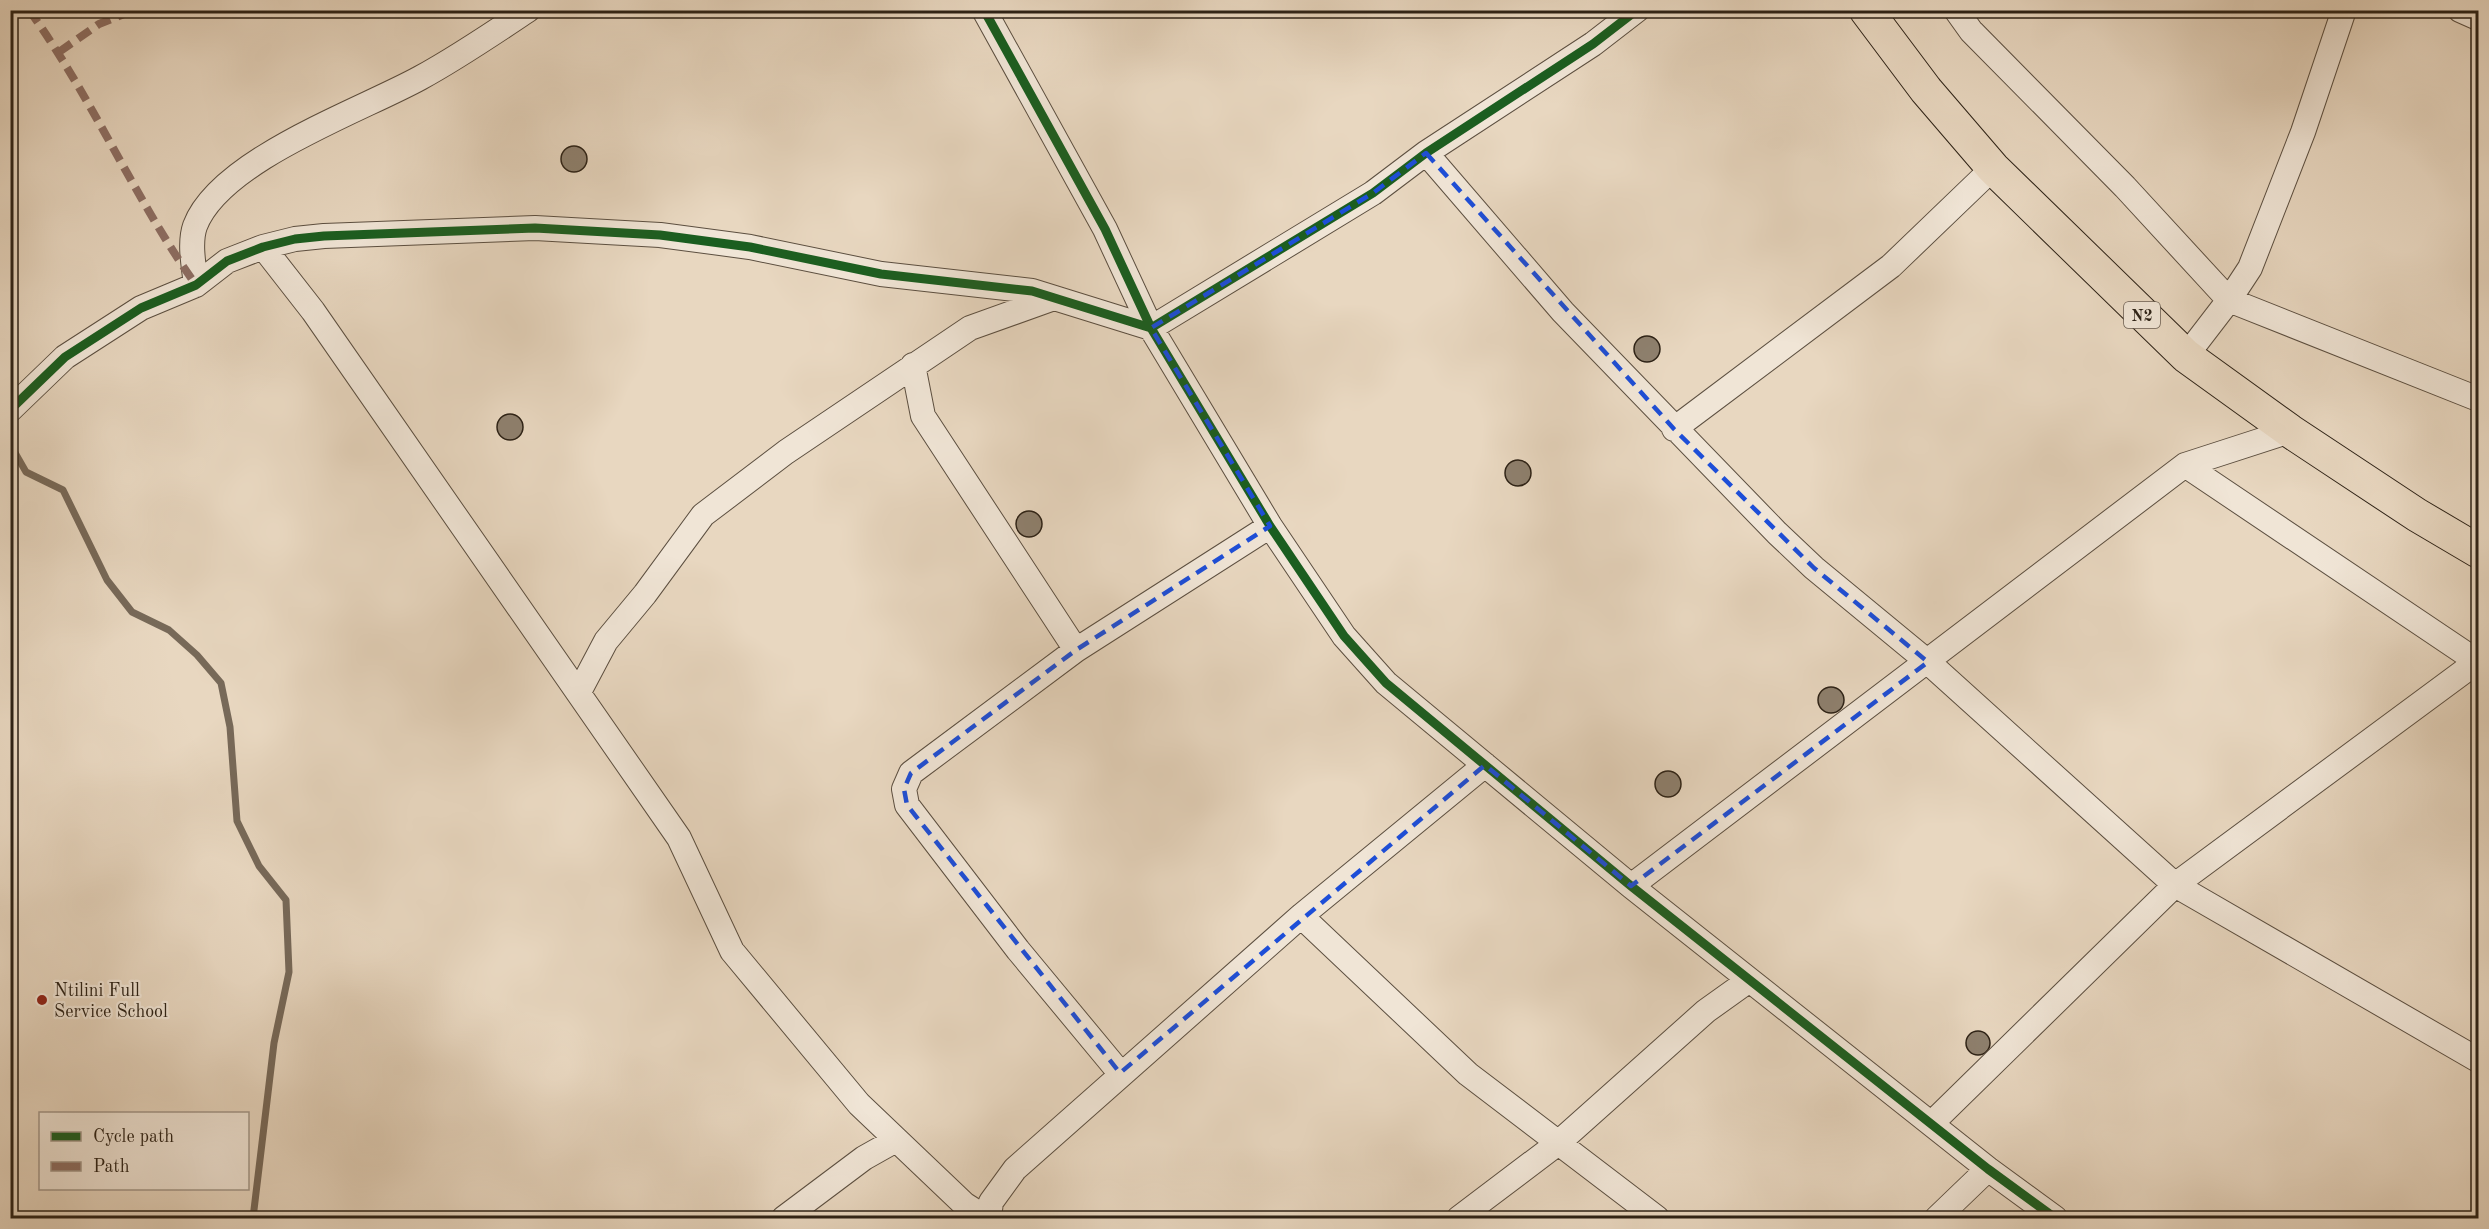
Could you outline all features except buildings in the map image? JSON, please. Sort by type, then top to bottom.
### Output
[{"type":"highway","name":"N2","points":[[1866,10],[1926,90],[1993,168],[2186,356],[2290,431],[2417,515],[2478,551]]},
{"type":"street","points":[[196,285],[193,256],[195,228],[214,196],[228,184],[285,143],[421,77],[528,10]]},
{"type":"street","points":[[984,10],[1105,229],[1151,328],[1270,526],[1344,636],[1386,683],[1631,886],[1988,1169],[2055,1218]]},
{"type":"street","points":[[11,410],[65,357],[141,308],[196,285],[227,261],[263,247],[295,239],[324,236],[523,228],[660,235],[750,247],[881,274],[1032,291],[1151,328],[1373,193],[1426,153],[1593,44],[1637,10]]},
{"type":"street","points":[[1956,10],[1971,31],[2125,187],[2229,300],[2478,399]]},
{"type":"street","points":[[2186,356],[2229,300],[2250,268],[2265,233],[2344,10]]},
{"type":"street","points":[[2460,10],[2478,18]]},
{"type":"street","points":[[1426,153],[1563,312],[1674,429],[1814,568],[1928,662],[2175,885],[2478,1060]]},
{"type":"street","points":[[1674,429],[1890,266],[1993,168]]},
{"type":"street","points":[[263,247],[313,310],[679,838],[732,951],[860,1104],[963,1204],[988,1218],[992,1202],[1015,1169],[1120,1073],[1300,916],[1485,765]]},
{"type":"street","points":[[579,692],[606,641],[703,515],[786,452],[970,328],[1054,298]]},
{"type":"street","points":[[913,365],[923,416],[1076,650]]},
{"type":"street","points":[[1631,886],[2186,465],[2290,431]]},
{"type":"street","points":[[1932,1123],[2175,885],[2478,661],[2186,465]]},
{"type":"street","points":[[1120,1073],[1018,950],[907,805],[904,789],[911,773],[1076,650],[1270,526]]},
{"type":"street","points":[[1300,916],[1468,1074],[1657,1218]]},
{"type":"street","points":[[1460,1218],[1557,1144],[1706,1011],[1748,981]]},
{"type":"street","points":[[784,1218],[864,1158],[896,1140]]},
{"type":"street","points":[[1937,1218],[1988,1169]]},
{"type":"highlighted area","points":[[1426,153],[1674,429],[1814,568],[1928,662],[1631,886],[1485,765],[1120,1073],[907,805],[904,789],[911,773],[1076,650],[1270,526],[1151,328],[1373,193]]},
{"type":"waterway","points":[[10,444],[26,472],[63,490],[107,580],[132,612],[169,630],[197,655],[221,683],[230,727],[237,821],[259,866],[286,900],[289,972],[274,1043],[253,1218]]},
{"type":"marked path","points":[[29,10],[73,77],[153,218],[196,285]]},
{"type":"marked path","points":[[59,52],[99,24],[134,10]]},
{"type":"cycle path","points":[[984,10],[1105,229],[1151,328],[1270,526],[1344,636],[1386,683],[1631,886],[1988,1169],[2055,1218]]},
{"type":"cycle path","points":[[10,410],[65,357],[141,308],[196,285],[227,261],[263,247],[295,239],[324,236],[535,228],[660,235],[750,247],[881,274],[1032,291],[1151,328],[1373,193],[1426,153],[1593,44],[1637,10]]},
{"type":"place","name":"Ntilini Full Service School","points":[[42,1000]]}]
